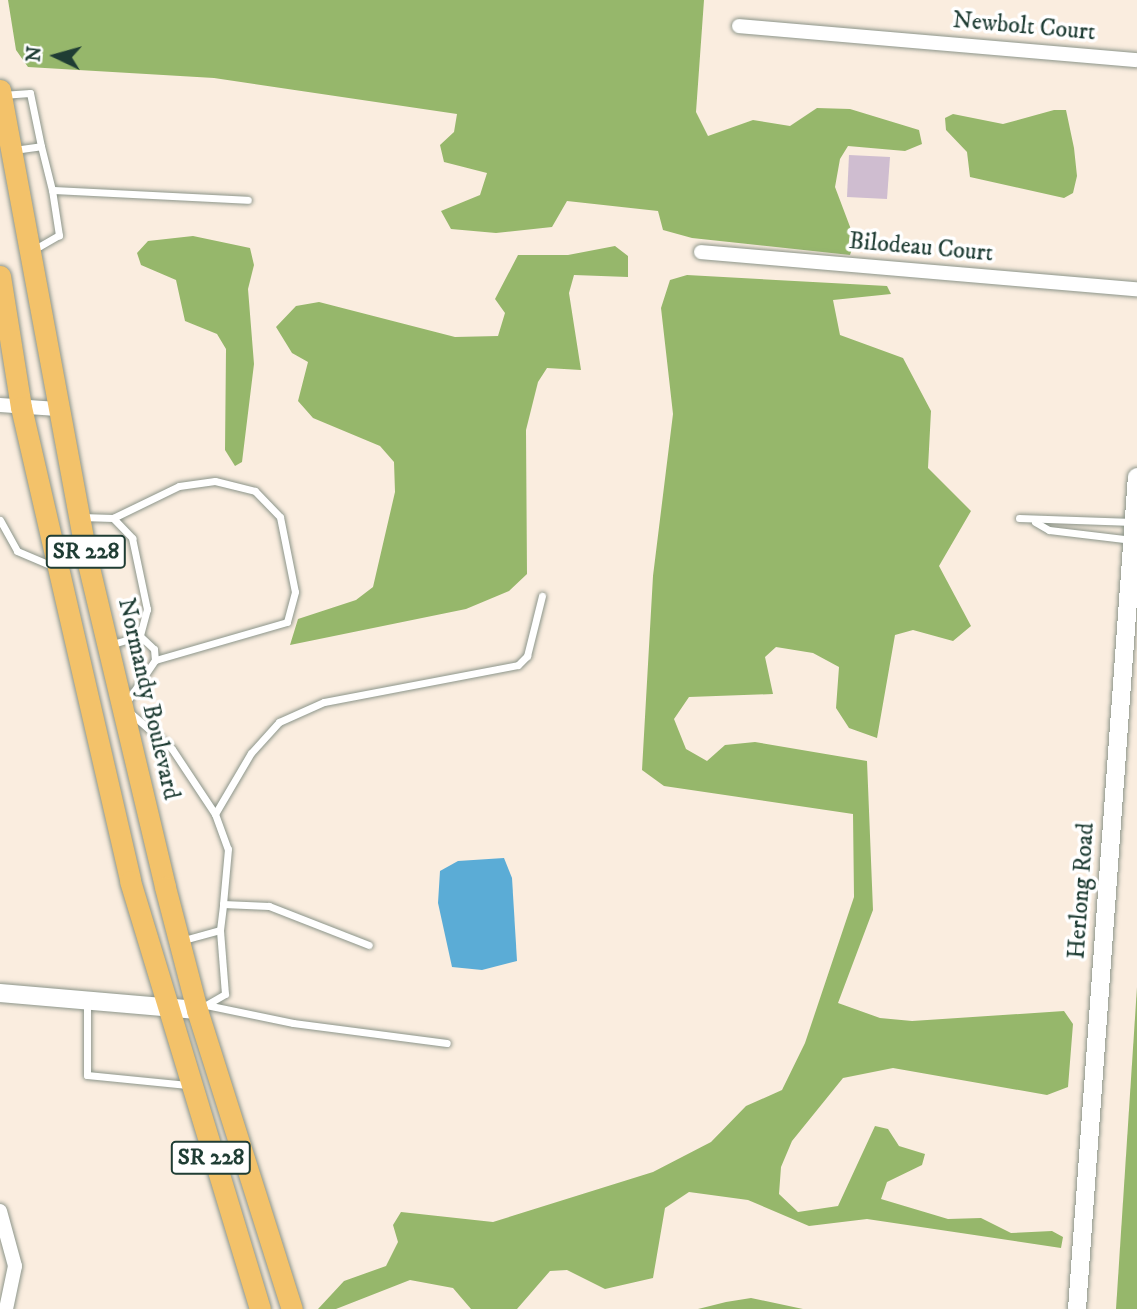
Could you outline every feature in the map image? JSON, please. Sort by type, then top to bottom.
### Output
[{"type":"main road","name":"Normandy Boulevard","points":[[0,92],[2,118],[11,150],[57,409],[108,646],[179,941],[202,1007],[292,1309]]},
{"type":"main road","name":"SR 228","points":[[0,276],[11,406],[57,567],[163,1007],[260,1309]]},
{"type":"main road","points":[[92,716],[123,707]]},
{"type":"street","name":"Newbolt Court","points":[[739,26],[1137,60]]},
{"type":"street","name":"Bilodeau Court","points":[[701,253],[1137,289]]},
{"type":"street","points":[[11,406],[57,409]]},
{"type":"street","name":"Herlong Road","points":[[1077,1309],[1137,477]]},
{"type":"street","points":[[0,993],[163,1007],[202,1007]]},
{"type":"street","points":[[0,1211],[15,1266],[6,1309]]},
{"type":"lane","points":[[0,92],[30,93],[52,190],[59,235],[29,251]]},
{"type":"lane","points":[[11,150],[41,146]]},
{"type":"lane","points":[[52,190],[248,200]]},
{"type":"lane","points":[[79,517],[113,518],[180,486],[215,481],[255,491],[280,517],[295,592],[287,622],[155,660],[123,707],[172,749],[215,814],[228,849],[220,930],[225,994],[202,1007]]},
{"type":"lane","points":[[1020,518],[1035,521],[1074,516],[1133,531]]},
{"type":"lane","points":[[113,518],[137,555],[147,609],[140,636]]},
{"type":"lane","points":[[0,520],[17,551],[57,567]]},
{"type":"lane","points":[[1035,521],[1049,530],[1133,531]]},
{"type":"lane","points":[[215,814],[251,753],[279,722],[324,702],[518,665],[527,656],[542,596]]},
{"type":"lane","points":[[108,646],[140,636],[151,641],[155,660]]},
{"type":"lane","points":[[223,904],[269,906],[332,936],[369,945]]},
{"type":"lane","points":[[179,941],[220,930]]},
{"type":"lane","points":[[87,1000],[87,1075],[188,1085]]},
{"type":"lane","points":[[202,1007],[293,1023],[447,1043]]},
{"type":"shaded area","points":[[849,155],[890,157],[887,199],[847,197]]},
{"type":"green space","points":[[8,0],[704,0],[696,112],[708,136],[753,120],[790,126],[817,108],[850,109],[919,130],[922,144],[905,151],[848,146],[840,159],[835,187],[855,240],[850,255],[692,238],[663,230],[658,211],[567,201],[552,227],[496,233],[451,229],[441,211],[480,195],[487,173],[444,162],[440,145],[454,132],[457,114],[214,78],[28,67],[16,50]]},
{"type":"green space","points":[[1054,110],[1066,110],[1074,148],[1077,176],[1073,193],[1064,198],[970,177],[967,152],[946,130],[945,118],[953,114],[1003,124]]},
{"type":"green space","points":[[193,236],[250,248],[254,265],[248,289],[254,364],[242,462],[235,466],[225,450],[226,349],[217,334],[185,321],[176,280],[141,265],[137,253],[148,241]]},
{"type":"green space","points":[[615,246],[628,256],[628,277],[574,275],[569,293],[581,370],[547,368],[538,382],[526,430],[527,574],[509,591],[466,609],[290,645],[298,619],[356,600],[373,587],[395,492],[394,462],[380,446],[313,418],[298,401],[308,362],[292,353],[276,327],[296,306],[319,302],[455,337],[498,336],[505,313],[495,299],[518,255],[568,255]]},
{"type":"green space","points":[[687,275],[887,286],[891,294],[833,300],[840,335],[903,358],[931,411],[928,468],[971,511],[939,566],[971,626],[953,641],[913,630],[895,635],[877,738],[849,728],[836,708],[839,667],[813,653],[776,647],[765,657],[773,694],[689,697],[674,719],[686,749],[707,761],[725,745],[755,742],[867,761],[873,910],[838,1003],[880,1018],[912,1021],[1064,1011],[1073,1024],[1068,1087],[1047,1095],[893,1068],[843,1078],[792,1141],[781,1167],[779,1194],[798,1212],[838,1206],[875,1126],[888,1129],[899,1146],[925,1154],[922,1165],[887,1182],[881,1199],[948,1219],[981,1218],[1011,1233],[1052,1231],[1063,1237],[1061,1248],[867,1219],[809,1226],[748,1200],[689,1192],[665,1208],[653,1278],[605,1289],[567,1270],[550,1271],[517,1309],[471,1309],[453,1288],[410,1280],[336,1309],[318,1309],[344,1281],[386,1266],[398,1242],[393,1225],[401,1212],[493,1222],[653,1172],[711,1142],[746,1106],[782,1090],[805,1043],[854,897],[853,814],[664,786],[642,770],[653,576],[673,414],[661,308],[670,280]]},
{"type":"green space","points":[[1137,987],[1137,1309],[1116,1309]]},
{"type":"green space","points":[[751,1298],[803,1309],[698,1309],[726,1302]]},
{"type":"water","points":[[504,858],[512,878],[517,961],[482,970],[452,967],[438,903],[440,871],[458,861]]}]
